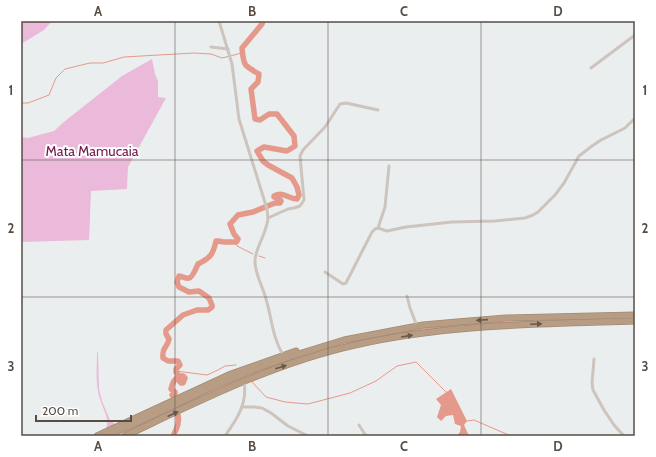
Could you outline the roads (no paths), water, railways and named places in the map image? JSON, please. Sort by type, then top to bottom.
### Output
[{"type":"highway","points":[[577,316],[635,312]]},
{"type":"highway","points":[[106,436],[212,387],[258,368],[344,340],[417,326],[457,322],[506,318],[635,315]]},
{"type":"highway","points":[[125,436],[244,381],[316,356],[355,345],[458,328],[527,324],[635,321]]},
{"type":"highway","points":[[97,436],[220,378],[283,355],[358,334],[386,332]]},
{"type":"street","points":[[218,21],[230,56],[235,82],[239,119],[267,209],[267,226],[255,259],[275,338],[283,355]]},
{"type":"street","points":[[591,68],[635,35]]},
{"type":"street","points":[[211,47],[228,49]]},
{"type":"street","points":[[268,218],[288,209],[300,206],[304,200],[301,153],[325,127],[340,104],[346,103],[378,110]]},
{"type":"street","points":[[378,228],[387,231],[406,227],[452,222],[495,221],[525,218],[538,212],[555,195],[580,156],[592,146],[625,128],[635,118]]},
{"type":"street","points":[[325,272],[343,284],[346,283],[372,232],[378,228],[385,207],[389,166]]},
{"type":"street","points":[[407,296],[417,326]]},
{"type":"street","points":[[594,359],[592,383],[593,390],[614,425],[624,436]]},
{"type":"street","points":[[225,436],[242,407],[245,394],[244,381]]},
{"type":"street","points":[[242,407],[262,408],[288,426],[308,436]]},
{"type":"street","points":[[359,425],[366,436]]},
{"type":"waterway","points":[[172,395],[175,394],[175,392],[171,389],[175,380],[177,378],[181,383],[183,383],[185,378],[183,376],[179,376],[176,372],[176,369],[180,365],[178,361],[168,361],[163,358],[163,351],[169,339],[166,334],[166,330],[183,315],[197,310],[208,310],[212,307],[209,298],[199,291],[189,292],[179,287],[177,282],[179,276],[187,278],[192,276],[198,264],[210,256],[214,250],[216,241],[237,241],[238,239],[230,224],[238,215],[253,212],[275,203],[280,203],[281,201],[274,197],[277,195],[281,194],[297,199],[299,195],[292,178],[268,165],[263,161],[257,151],[264,147],[287,151],[295,146],[294,136],[277,114],[269,114],[260,120],[255,119],[251,89],[258,82],[259,74],[247,67],[245,64],[242,48],[263,21]]},
{"type":"waterway","points":[[21,103],[28,103],[49,95],[56,78],[65,69],[90,63],[103,63],[124,57],[194,53],[211,54],[222,58],[242,53]]},
{"type":"waterway","points":[[236,242],[237,246],[253,254]]},
{"type":"waterway","points":[[259,256],[265,258]]},
{"type":"waterway","points":[[176,408],[266,369],[307,355],[361,340],[429,328],[521,322]]},
{"type":"waterway","points":[[252,382],[266,397],[285,402],[308,404],[350,393],[376,381],[397,366],[416,362],[446,392]]},
{"type":"waterway","points":[[176,371],[207,375],[225,366],[236,365]]},
{"type":"waterway","points":[[173,436],[178,426],[178,415]]},
{"type":"waterway","points":[[467,421],[474,420],[511,436]]},
{"type":"park label","name":"Mata Mamucaia","points":[[92,151]]}]
